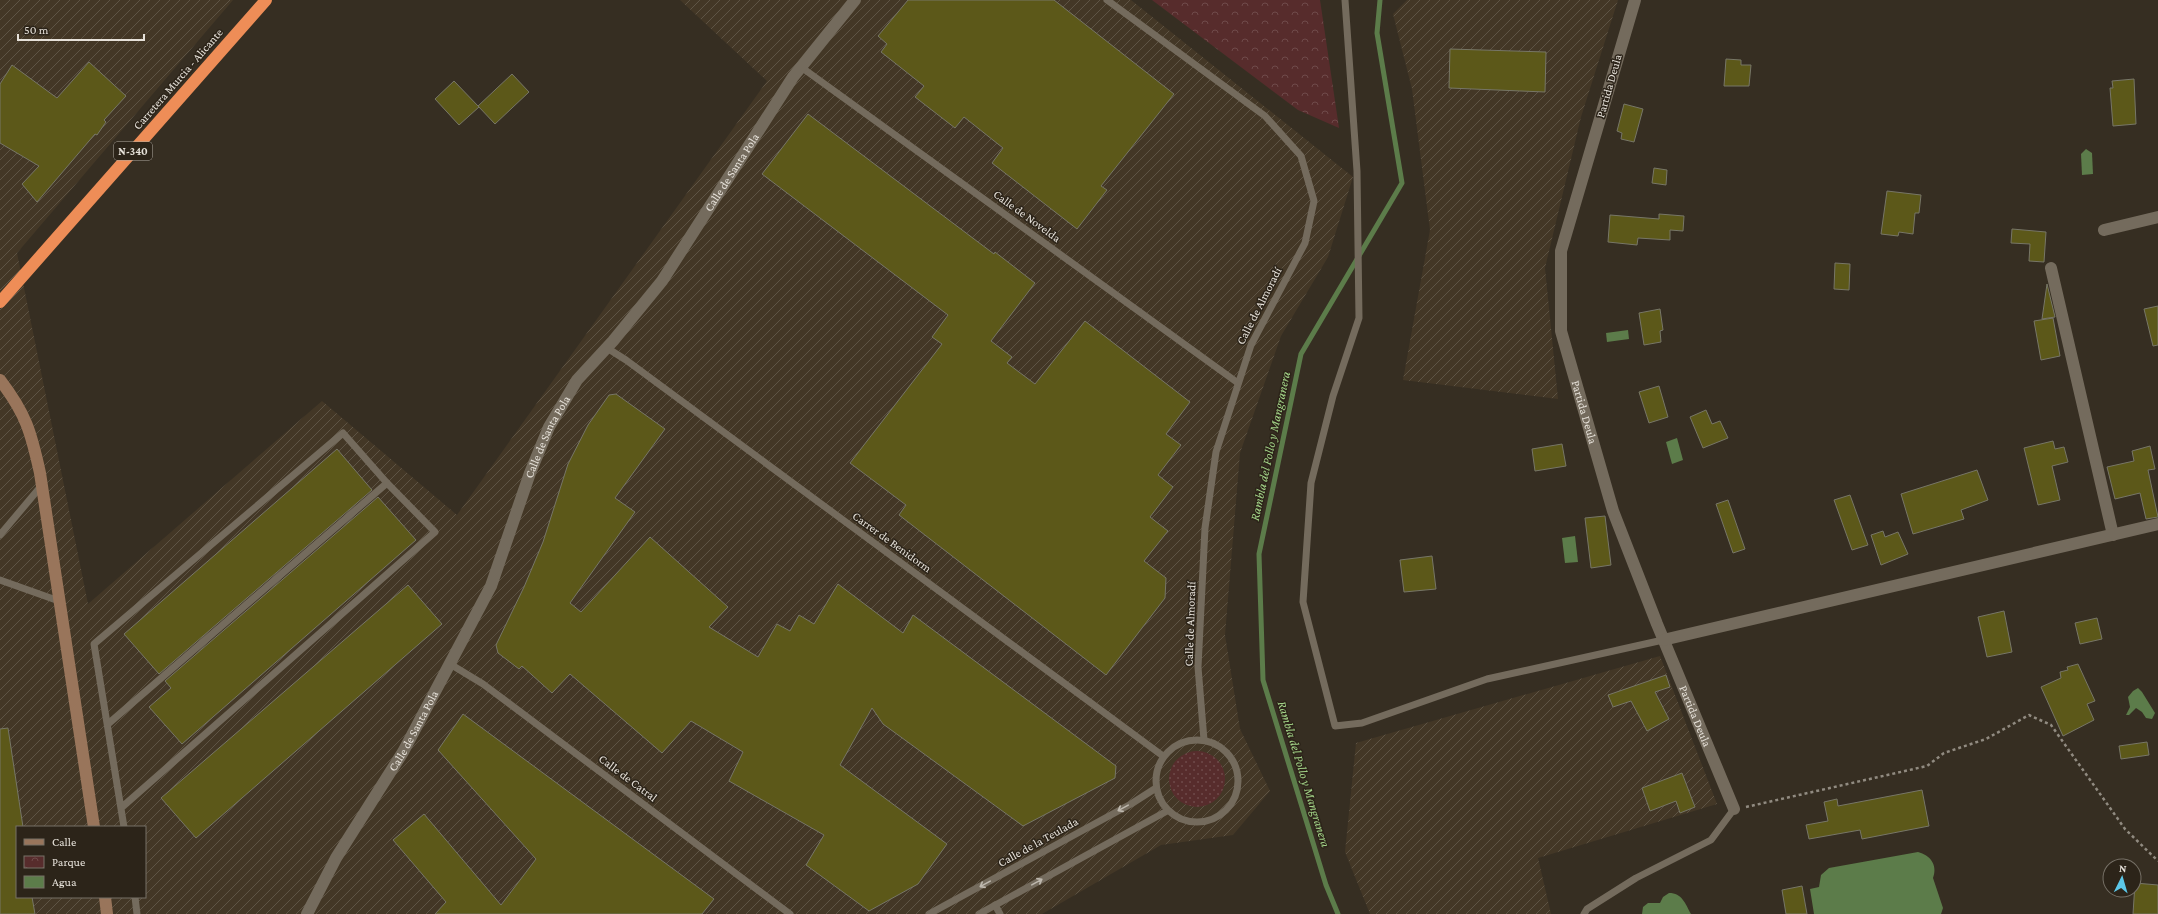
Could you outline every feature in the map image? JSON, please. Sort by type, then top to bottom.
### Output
[{"type":"highway","name":"Carretera Murcia - Alicante","points":[[0,302],[266,0]]},
{"type":"street","name":"Calle de Santa Pola","points":[[307,914],[336,858],[403,752],[491,586],[530,473],[549,427],[577,380],[607,348],[662,281],[718,192],[801,67],[855,0]]},
{"type":"street","name":"Partida Deula","points":[[1635,0],[1561,251],[1561,331],[1613,510],[1663,640],[1734,809]]},
{"type":"street","points":[[2104,230],[2158,218]]},
{"type":"street","points":[[2051,268],[2113,535]]},
{"type":"street","points":[[0,380],[17,402],[31,432],[42,485],[94,826]]},
{"type":"street","points":[[1663,640],[2158,524]]},
{"type":"street","points":[[105,898],[107,914]]},
{"type":"lane","name":"Calle de Almoradí","points":[[1108,0],[1264,116],[1301,156],[1314,201],[1304,243],[1250,344],[1216,452],[1205,528],[1198,667],[1204,740]]},
{"type":"lane","points":[[1345,0],[1357,171],[1359,318],[1333,396],[1311,483],[1303,602],[1334,726],[1362,723],[1487,680],[1663,640]]},
{"type":"lane","name":"Calle de Novelda","points":[[801,67],[1238,383]]},
{"type":"lane","name":"Carrer de Benidorm","points":[[607,348],[626,360],[1164,756]]},
{"type":"lane","points":[[121,808],[435,532],[386,483],[343,433],[94,644],[124,826]]},
{"type":"lane","points":[[108,724],[386,483]]},
{"type":"lane","points":[[0,536],[42,485]]},
{"type":"lane","points":[[0,580],[59,601]]},
{"type":"lane","name":"Calle de Catral","points":[[450,664],[483,684],[790,914]]},
{"type":"lane","points":[[1204,740],[1217,745],[1232,759],[1238,772],[1239,787],[1229,809],[1220,816],[1207,822],[1192,823],[1179,819],[1167,811],[1161,802],[1155,782],[1157,769],[1164,756],[1170,749],[1183,742],[1204,740]]},
{"type":"lane","name":"Calle de la Teulada","points":[[929,914],[1131,804],[1156,788]]},
{"type":"lane","points":[[1584,914],[1587,909],[1636,878],[1711,840],[1734,809]]},
{"type":"lane","points":[[979,914],[1167,811]]},
{"type":"lane","points":[[135,898],[137,914]]},
{"type":"lane","points":[[995,905],[1000,914]]},
{"type":"path","points":[[1734,809],[1927,766],[1944,753],[1986,739],[2029,715],[2050,725],[2125,830],[2158,861]]},
{"type":"shaded area","points":[[0,0],[233,0],[17,253],[88,604],[322,401],[457,515],[767,81],[680,0],[1131,0],[1353,177],[1328,257],[1281,336],[1240,453],[1225,635],[1240,729],[1270,791],[1233,835],[1161,845],[1042,914],[0,914]]},
{"type":"shaded area","points":[[1407,0],[1618,0],[1581,117],[1545,268],[1558,399],[1403,380],[1430,230],[1412,89],[1393,14]]},
{"type":"shaded area","points":[[1660,656],[1717,804],[1538,858],[1551,914],[1370,914],[1345,852],[1356,743]]},
{"type":"green space","points":[[1152,0],[1320,0],[1339,128],[1298,110]]},
{"type":"green space","points":[[1197,751],[1212,756],[1220,764],[1225,779],[1220,794],[1212,802],[1197,807],[1182,802],[1174,794],[1169,779],[1174,764],[1182,756]]},
{"type":"water","points":[[2086,149],[2092,153],[2093,174],[2082,175],[2081,154]]},
{"type":"water","points":[[1628,330],[1629,339],[1607,342],[1606,333]]},
{"type":"water","points":[[1677,438],[1683,460],[1672,464],[1666,442]]},
{"type":"water","points":[[1575,536],[1578,562],[1565,563],[1562,538]]},
{"type":"water","points":[[2138,688],[2155,713],[2152,719],[2146,718],[2142,712],[2136,708],[2129,715],[2126,715],[2130,707],[2128,697]]},
{"type":"water","points":[[1918,852],[1929,858],[1934,865],[1933,878],[1943,908],[1941,914],[1814,914],[1810,889],[1819,887],[1821,875],[1829,868]]},
{"type":"water","points":[[1669,893],[1673,893],[1680,897],[1691,914],[1642,914],[1643,907],[1648,903],[1660,903],[1663,897]]},
{"type":"building","points":[[908,0],[1054,0],[1174,94],[1101,186],[1107,190],[1077,229],[992,163],[1003,148],[964,117],[955,128],[915,97],[924,86],[881,52],[887,44],[878,36]]},
{"type":"building","points":[[1450,49],[1546,52],[1545,92],[1449,88]]},
{"type":"building","points":[[1726,59],[1741,60],[1741,65],[1751,65],[1749,86],[1724,86]]},
{"type":"building","points":[[89,62],[126,96],[104,120],[106,122],[97,135],[95,134],[37,202],[22,184],[39,166],[0,143],[0,84],[12,65],[57,98]]},
{"type":"building","points":[[512,74],[529,92],[495,124],[478,106]]},
{"type":"building","points":[[2134,79],[2136,124],[2113,126],[2110,88],[2113,88],[2112,81]]},
{"type":"building","points":[[454,81],[479,107],[459,125],[435,99]]},
{"type":"building","points":[[1624,104],[1643,109],[1634,142],[1621,139],[1622,133],[1617,131]]},
{"type":"building","points":[[808,114],[994,254],[995,252],[1035,283],[991,341],[1012,357],[1007,363],[1035,384],[1085,321],[1190,402],[1166,434],[1181,445],[1158,475],[1173,487],[1150,517],[1168,531],[1144,561],[1166,578],[1165,598],[1106,675],[899,515],[906,505],[850,463],[942,344],[932,337],[948,315],[762,174]]},
{"type":"building","points":[[1654,168],[1667,170],[1666,185],[1652,183]]},
{"type":"building","points":[[1887,191],[1921,195],[1919,213],[1915,213],[1913,234],[1899,232],[1898,236],[1881,234]]},
{"type":"building","points":[[1659,214],[1684,216],[1683,231],[1670,230],[1670,240],[1638,238],[1637,245],[1608,242],[1610,215],[1659,219]]},
{"type":"building","points":[[2012,229],[2046,232],[2044,262],[2029,261],[2030,244],[2011,243]]},
{"type":"building","points":[[1835,263],[1850,264],[1849,290],[1834,289]]},
{"type":"building","points":[[2047,284],[2055,317],[2042,319]]},
{"type":"building","points":[[2158,306],[2158,345],[2153,346],[2144,309]]},
{"type":"building","points":[[1660,309],[1663,330],[1660,331],[1661,342],[1644,345],[1639,313]]},
{"type":"building","points":[[2053,318],[2060,356],[2041,360],[2034,321]]},
{"type":"building","points":[[1659,386],[1668,417],[1649,423],[1639,392]]},
{"type":"building","points":[[616,394],[665,429],[615,498],[635,512],[570,603],[581,612],[650,537],[728,607],[709,627],[758,657],[777,624],[790,631],[799,615],[814,624],[838,584],[903,633],[913,615],[1116,766],[1115,778],[1023,826],[883,724],[872,708],[840,765],[947,844],[918,884],[869,911],[806,865],[824,835],[729,781],[743,752],[691,721],[662,753],[570,674],[552,693],[522,666],[519,669],[498,653],[496,645],[524,587],[543,542],[568,464],[588,425],[609,395]]},
{"type":"building","points":[[1706,410],[1712,424],[1720,421],[1728,438],[1703,448],[1690,417]]},
{"type":"building","points":[[2053,441],[2055,449],[2064,447],[2068,462],[2052,466],[2060,500],[2038,505],[2024,448]]},
{"type":"building","points":[[1562,444],[1566,466],[1535,471],[1532,449]]},
{"type":"building","points":[[2150,446],[2155,469],[2148,470],[2158,517],[2146,519],[2140,493],[2115,499],[2107,467],[2134,461],[2132,451]]},
{"type":"building","points":[[337,449],[372,490],[159,674],[124,634]]},
{"type":"building","points":[[1977,470],[1988,500],[1961,510],[1964,519],[1913,534],[1901,494]]},
{"type":"building","points":[[1850,495],[1868,545],[1852,550],[1834,500]]},
{"type":"building","points":[[378,497],[416,540],[182,744],[149,707],[171,688],[165,681]]},
{"type":"building","points":[[1728,500],[1745,549],[1733,553],[1716,504]]},
{"type":"building","points":[[1605,516],[1611,565],[1591,568],[1585,518]]},
{"type":"building","points":[[1883,531],[1885,537],[1898,532],[1908,554],[1881,565],[1871,535]]},
{"type":"building","points":[[1432,556],[1436,589],[1404,592],[1400,560]]},
{"type":"building","points":[[408,585],[442,624],[196,838],[161,798]]},
{"type":"building","points":[[2004,611],[2012,652],[1987,657],[1978,617]]},
{"type":"building","points":[[2097,618],[2102,639],[2080,644],[2075,623]]},
{"type":"building","points":[[2078,664],[2095,701],[2087,704],[2094,720],[2063,736],[2041,687],[2061,678],[2060,672],[2068,670],[2067,667]]},
{"type":"building","points":[[1666,675],[1670,687],[1655,692],[1669,719],[1647,731],[1631,701],[1613,707],[1608,695]]},
{"type":"building","points":[[463,714],[714,899],[702,914],[435,914],[446,902],[393,840],[424,814],[501,905],[536,859],[438,750]]},
{"type":"building","points":[[8,728],[23,826],[16,826],[16,898],[32,898],[35,914],[0,914],[0,729]]},
{"type":"building","points":[[2147,742],[2149,755],[2121,759],[2119,746]]},
{"type":"building","points":[[1682,773],[1695,807],[1680,813],[1676,801],[1650,811],[1642,788]]},
{"type":"building","points":[[1922,790],[1929,826],[1862,839],[1860,830],[1809,839],[1806,825],[1828,821],[1824,802],[1837,799],[1838,806]]},
{"type":"building","points":[[2142,884],[2158,885],[2158,914],[2133,914],[2134,898],[2142,898]]},
{"type":"building","points":[[1802,886],[1807,914],[1786,914],[1782,890]]},
{"type":"waterway","name":"Rambla del Pollo y Mangranera","points":[[1338,914],[1326,885],[1263,680],[1259,554],[1301,354],[1402,183],[1377,33],[1380,0]]}]
